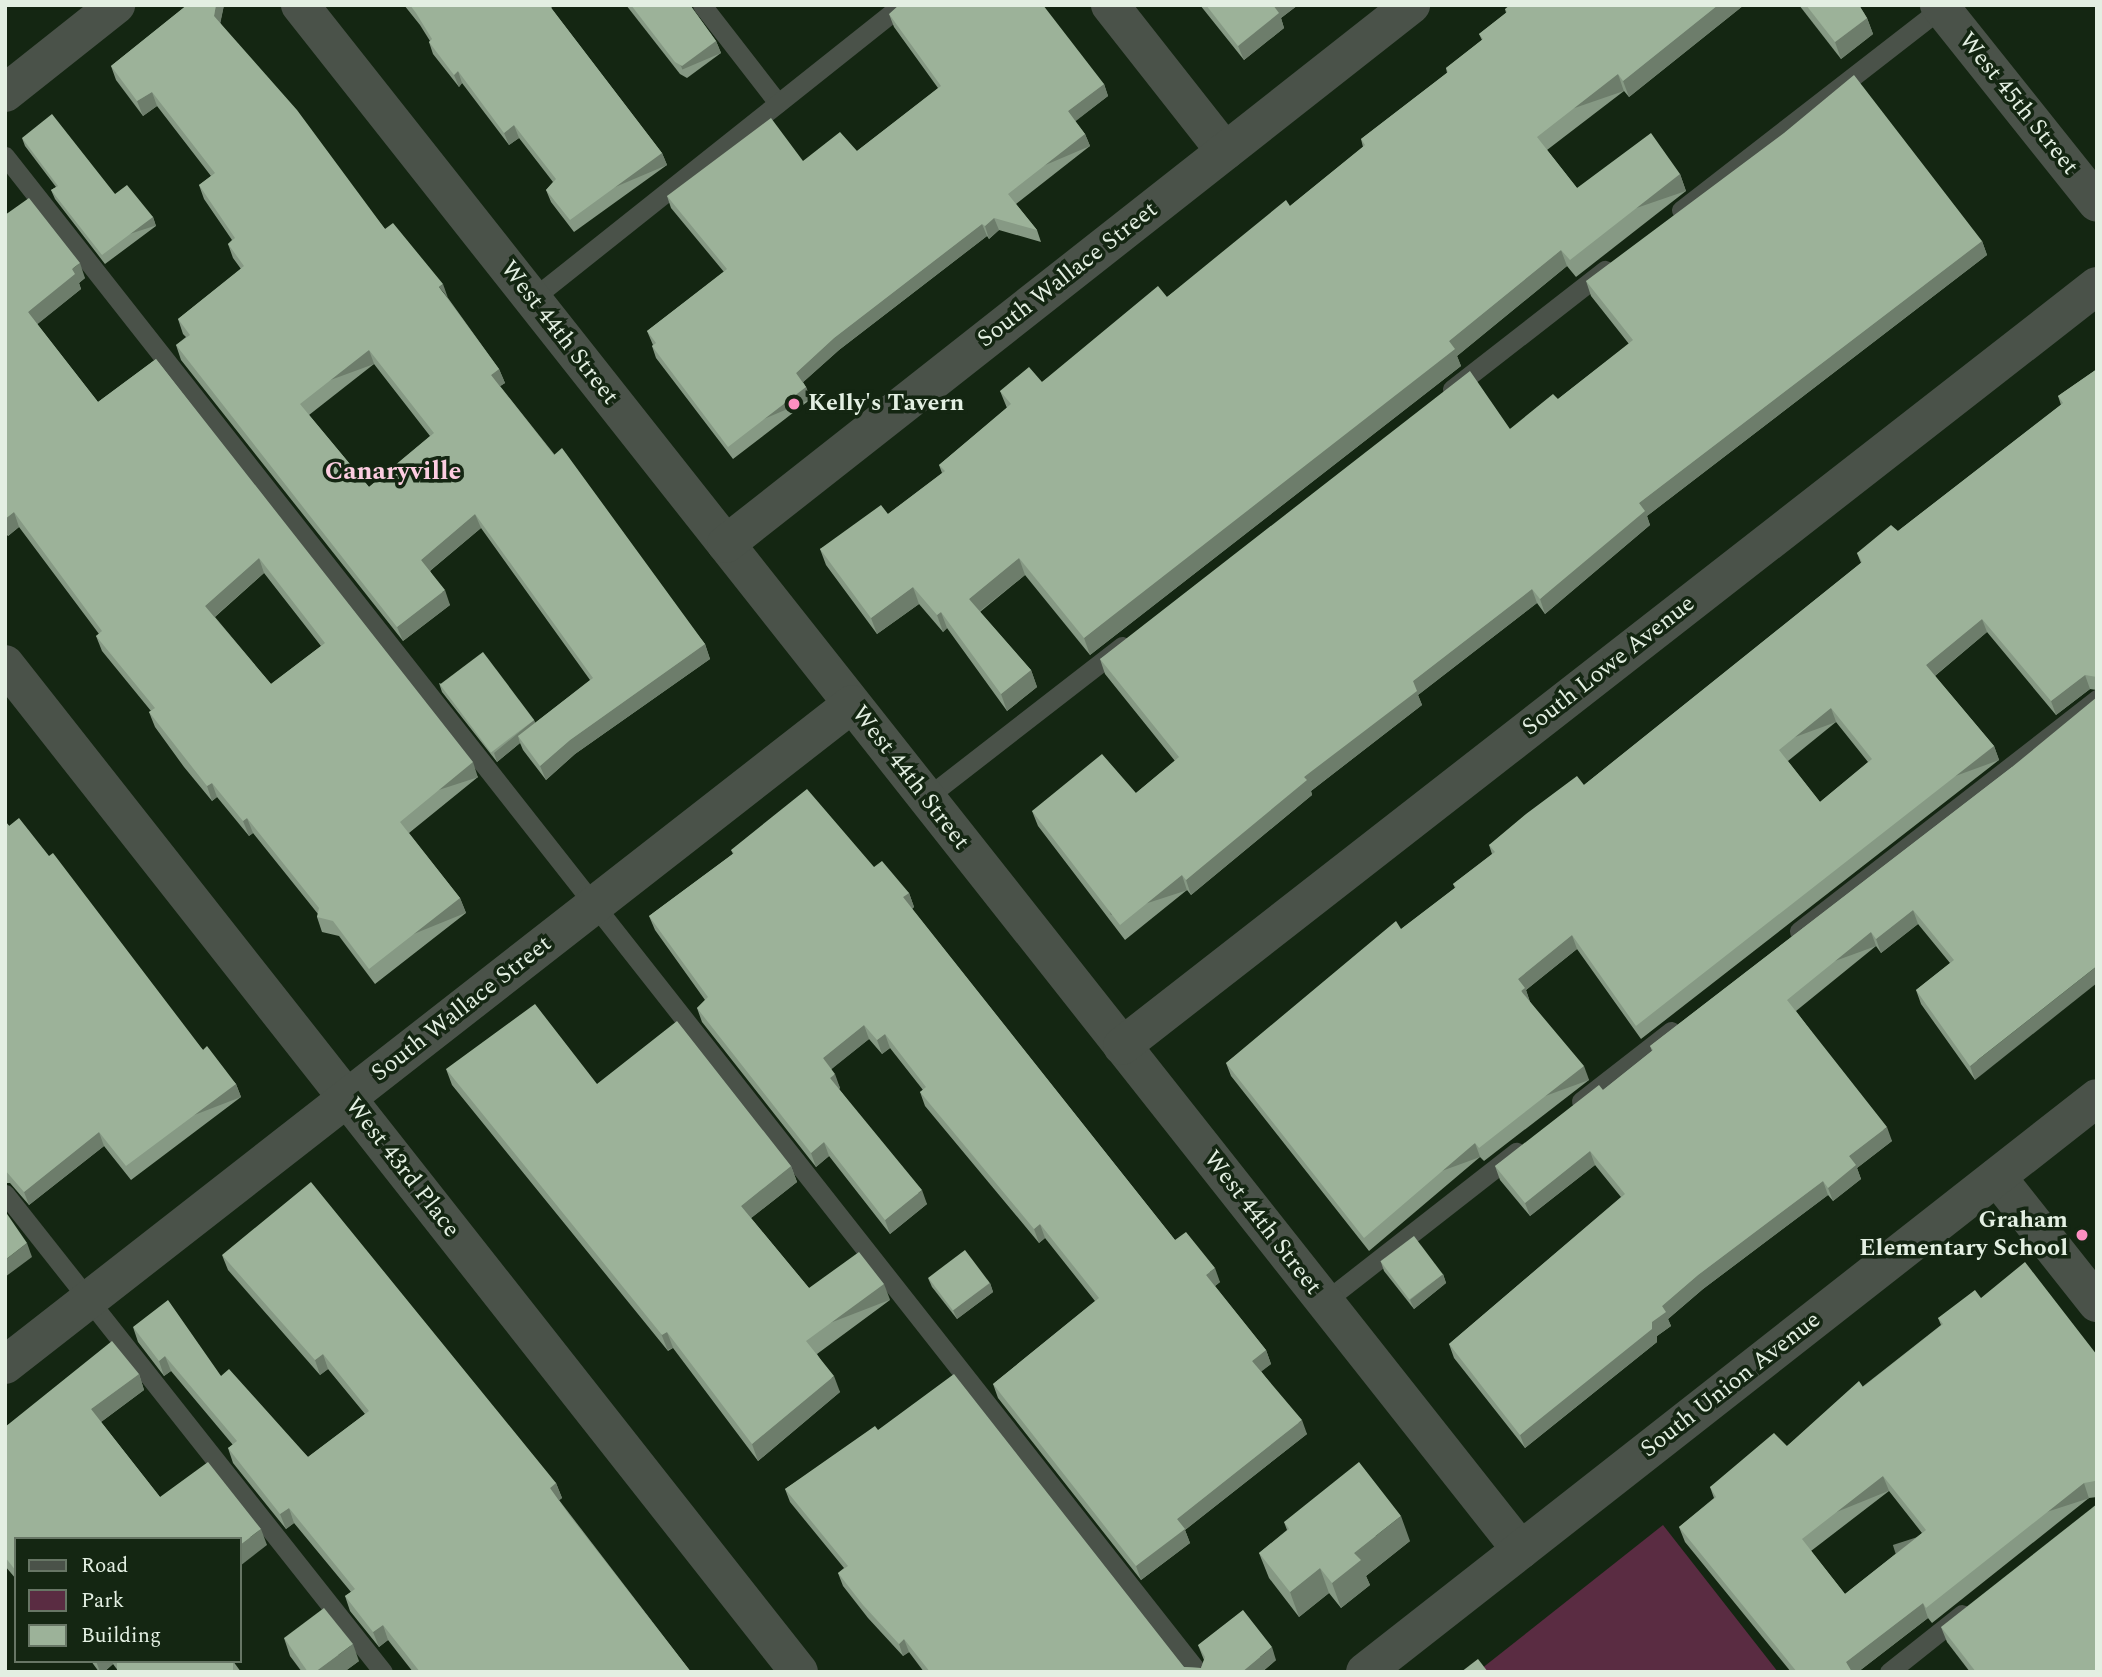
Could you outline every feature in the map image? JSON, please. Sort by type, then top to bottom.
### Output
[{"type":"street","points":[[5,93],[116,5]]},
{"type":"street","name":"West 44th Street","points":[[300,5],[1521,1550]]},
{"type":"street","points":[[1110,5],[1225,152]]},
{"type":"street","name":"South Wallace Street","points":[[726,544],[1411,5]]},
{"type":"street","name":"West 45th Street","points":[[1940,7],[2097,203]]},
{"type":"street","name":"South Lowe Avenue","points":[[1122,1046],[2097,286]]},
{"type":"street","name":"West 43rd Place","points":[[5,664],[799,1672]]},
{"type":"street","name":"South Wallace Street","points":[[5,1364],[852,704]]},
{"type":"street","name":"South Union Avenue","points":[[1365,1672],[2097,1098]]},
{"type":"street","points":[[1997,1177],[2097,1303]]},
{"type":"lane","points":[[702,5],[778,103]]},
{"type":"lane","points":[[532,299],[901,5]]},
{"type":"lane","points":[[1669,220],[1940,7]]},
{"type":"lane","points":[[5,156],[1198,1672]]},
{"type":"lane","points":[[1439,399],[1625,254]]},
{"type":"lane","points":[[926,798],[1143,629]]},
{"type":"lane","points":[[1780,946],[2097,699]]},
{"type":"lane","points":[[1562,1116],[1693,1014]]},
{"type":"lane","points":[[1324,1302],[1529,1142]]},
{"type":"lane","points":[[5,1194],[383,1672]]},
{"type":"lane","points":[[1889,1672],[1976,1603]]},
{"type":"green space","points":[[1663,1525],[1778,1672],[1483,1672],[1481,1669]]},
{"type":"building","points":[[187,5],[216,5],[214,16],[297,110],[385,229],[393,223],[443,284],[439,287],[499,369],[491,375],[554,455],[562,448],[705,644],[570,740],[540,766],[518,736],[593,678],[475,514],[421,560],[445,590],[397,627],[176,345],[190,335],[178,319],[244,266],[228,244],[235,238],[199,185],[215,173],[152,92],[137,101],[111,66]],"holes":[[[369,350],[434,433],[369,487],[300,404]]]},
{"type":"building","points":[[410,5],[549,5],[662,153],[570,220],[546,190],[556,179],[514,125],[504,133],[458,71],[454,75],[429,42],[432,39]]},
{"type":"building","points":[[631,5],[690,5],[716,41],[682,66],[675,62]]},
{"type":"building","points":[[899,5],[1043,5],[1104,84],[1068,111],[1085,134],[1008,194],[1037,230],[994,218],[985,226],[982,224],[834,338],[796,373],[806,387],[728,447],[652,346],[656,343],[647,331],[727,269],[667,196],[771,118],[803,161],[840,132],[857,151],[941,86],[889,14]]},
{"type":"building","points":[[1206,5],[1273,5],[1279,13],[1238,46]]},
{"type":"building","points":[[1510,5],[1718,5],[1623,81],[1618,74],[1537,137],[1577,188],[1651,133],[1680,174],[1570,260],[1561,250],[1449,341],[1455,349],[1084,638],[1019,558],[969,599],[1031,670],[1001,694],[941,612],[937,615],[913,587],[871,618],[820,549],[881,505],[888,514],[945,471],[939,465],[1011,404],[1000,391],[1029,367],[1042,382],[1158,286],[1167,297],[1286,200],[1290,206],[1365,145],[1361,139],[1448,72],[1446,68],[1483,39],[1479,34],[1507,12],[1505,9]]},
{"type":"building","points":[[1806,5],[1859,5],[1867,18],[1835,42]]},
{"type":"building","points":[[1854,75],[1982,241],[1639,503],[1645,511],[1540,599],[1532,589],[1413,681],[1417,691],[1304,777],[1307,780],[1186,880],[1182,875],[1120,925],[1032,811],[1102,754],[1136,793],[1179,757],[1100,659],[1470,371],[1510,429],[1553,394],[1558,399],[1633,340],[1586,281],[1784,133]]},
{"type":"building","points":[[52,114],[115,194],[127,185],[153,217],[102,255],[51,190],[58,186],[22,138]]},
{"type":"building","points":[[29,198],[80,263],[72,269],[75,274],[28,312],[98,402],[156,359],[473,762],[400,822],[460,898],[369,969],[333,921],[317,917],[319,908],[247,818],[243,821],[212,783],[207,786],[149,712],[155,708],[96,636],[102,631],[14,512],[5,519],[5,215]],"holes":[[[259,558],[325,643],[271,684],[205,606]]]},
{"type":"building","points":[[2097,369],[2097,677],[2085,675],[2051,701],[1982,619],[1926,665],[1994,746],[1636,1026],[1572,935],[1518,979],[1525,988],[1521,991],[1584,1066],[1479,1148],[1475,1143],[1364,1238],[1226,1063],[1396,921],[1401,929],[1456,887],[1453,884],[1495,852],[1489,845],[1526,814],[1577,776],[1584,785],[1862,562],[1857,553],[1891,525],[1898,531],[2063,403],[2058,396]],"holes":[[[1831,708],[1872,759],[1820,802],[1779,750]]]},
{"type":"building","points":[[483,652],[534,720],[491,752],[440,684]]},
{"type":"building","points":[[2097,697],[2097,966],[1970,1066],[1916,990],[1954,960],[1913,910],[1876,939],[1871,932],[1787,1000],[1887,1127],[1849,1156],[1856,1165],[1828,1188],[1823,1181],[1698,1275],[1662,1306],[1666,1312],[1652,1322],[1652,1329],[1520,1435],[1449,1344],[1625,1194],[1590,1151],[1525,1203],[1495,1166],[1599,1085],[1603,1090],[1653,1050],[1650,1046],[2012,767]]},
{"type":"building","points":[[807,789],[874,867],[882,861],[909,893],[903,897],[1175,1240],[1186,1232],[1215,1268],[1206,1275],[1266,1350],[1252,1361],[1302,1420],[1177,1519],[1185,1529],[1136,1566],[993,1384],[1099,1298],[1040,1224],[1034,1229],[920,1092],[926,1087],[885,1034],[877,1040],[864,1025],[823,1058],[835,1074],[830,1078],[922,1190],[885,1220],[824,1142],[811,1153],[697,1008],[708,997],[649,916],[734,853],[731,850]]},
{"type":"building","points":[[19,818],[49,856],[53,853],[203,1050],[207,1046],[236,1084],[126,1166],[99,1132],[24,1192],[5,1170],[5,821],[9,826]]},
{"type":"building","points":[[535,1004],[597,1084],[677,1021],[791,1166],[741,1206],[809,1288],[859,1252],[884,1284],[806,1341],[834,1376],[752,1444],[667,1332],[662,1335],[446,1069]]},
{"type":"building","points":[[311,1182],[556,1483],[550,1488],[570,1516],[691,1672],[420,1672],[383,1625],[373,1632],[345,1596],[355,1589],[289,1508],[280,1514],[228,1448],[237,1441],[165,1356],[159,1361],[133,1327],[168,1300],[221,1376],[229,1369],[308,1457],[369,1411],[323,1354],[315,1360],[222,1255]]},
{"type":"building","points":[[5,1211],[27,1243],[5,1260]]},
{"type":"building","points":[[1414,1236],[1443,1274],[1409,1300],[1380,1261]]},
{"type":"building","points":[[965,1250],[990,1283],[953,1310],[928,1278]]},
{"type":"building","points":[[2025,1262],[2097,1355],[2097,1482],[2084,1483],[1926,1608],[1923,1603],[1846,1662],[1852,1672],[1797,1672],[1679,1527],[1716,1497],[1710,1487],[1774,1433],[1787,1446],[1859,1381],[1863,1387],[1943,1324],[1938,1318],[1975,1290],[1981,1298]],"holes":[[[1883,1476],[1926,1530],[1845,1594],[1802,1539]]]},
{"type":"building","points":[[112,1341],[139,1374],[91,1409],[160,1497],[208,1462],[261,1529],[242,1543],[242,1537],[14,1537],[14,1568],[5,1557],[5,1427]]},
{"type":"building","points":[[954,1374],[1184,1667],[1201,1668],[1205,1657],[1198,1645],[1243,1610],[1272,1647],[1242,1672],[930,1672],[904,1639],[899,1644],[863,1605],[838,1573],[848,1566],[785,1489],[875,1426],[878,1430]]},
{"type":"building","points":[[1359,1462],[1401,1516],[1354,1553],[1361,1560],[1332,1583],[1320,1568],[1290,1592],[1259,1553],[1289,1529],[1284,1522]]},
{"type":"building","points":[[2097,1504],[2097,1672],[1976,1672],[1941,1627]]},
{"type":"building","points":[[324,1608],[353,1644],[315,1672],[308,1672],[284,1638]]},
{"type":"building","points":[[1478,1659],[1488,1672],[1461,1672]]},
{"type":"building","points":[[117,1663],[233,1663],[233,1672],[117,1672]]},
{"type":"place","name":"Kelly's Tavern","points":[[794,404]]},
{"type":"place","name":"Graham Elementary School","points":[[2082,1235]]},
{"type":"district","name":"Canaryville","points":[[393,472]]}]
